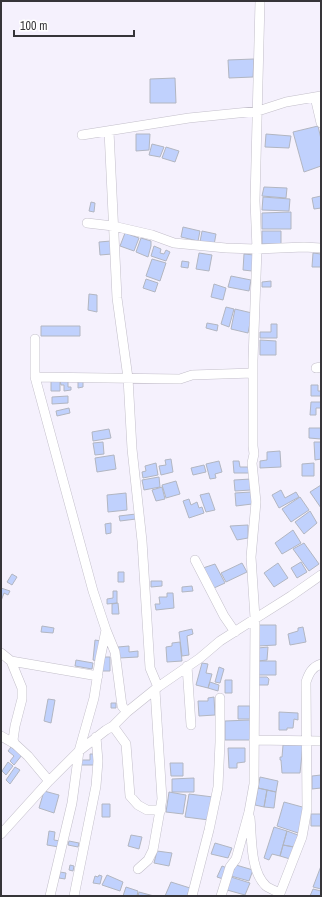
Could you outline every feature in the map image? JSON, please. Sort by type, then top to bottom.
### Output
[{"type":"street","points":[[221,896],[230,867],[236,859],[249,812],[254,784],[256,618],[251,557],[256,502],[252,463],[254,454],[253,373],[256,249],[255,201],[260,1]]},
{"type":"street","points":[[82,135],[190,118],[258,111],[286,102],[318,96],[321,123]]},
{"type":"street","points":[[109,131],[117,298],[128,378],[132,449],[142,541],[150,668],[156,689],[162,799],[153,850],[148,860],[138,869]]},
{"type":"street","points":[[87,223],[113,226],[152,235],[174,243],[226,248],[321,248]]},
{"type":"street","points":[[35,339],[35,377],[93,591],[115,652],[122,706],[127,712]]},
{"type":"street","points":[[35,377],[180,379],[192,375],[253,373]]},
{"type":"street","points":[[195,560],[224,616],[235,632]]},
{"type":"street","points":[[1,834],[78,751],[96,737],[114,726],[127,712],[220,641],[321,575]]},
{"type":"street","points":[[50,896],[72,803],[78,751],[94,698],[106,630]]},
{"type":"street","points":[[1,653],[11,661],[98,676]]},
{"type":"street","points":[[11,661],[22,688],[22,699],[13,734],[15,744]]},
{"type":"street","points":[[249,812],[252,854],[261,879],[267,887],[279,894],[302,837],[307,809],[306,682],[312,668],[321,664]]},
{"type":"street","points":[[187,666],[191,725]]},
{"type":"street","points":[[192,896],[209,830],[218,787],[220,698]]},
{"type":"street","points":[[114,726],[126,744],[130,796],[138,805],[147,810],[161,810]]},
{"type":"street","points":[[1,736],[15,744],[28,756],[49,781]]},
{"type":"street","points":[[74,896],[96,786],[98,762],[96,737]]},
{"type":"street","points":[[254,740],[321,741]]},
{"type":"building","points":[[254,59],[253,77],[229,78],[228,60]]},
{"type":"building","points":[[175,78],[176,103],[150,103],[150,79]]},
{"type":"building","points":[[318,126],[321,139],[321,166],[304,172],[293,132]]},
{"type":"building","points":[[136,134],[150,134],[149,150],[136,151]]},
{"type":"building","points":[[266,134],[291,136],[289,148],[265,147]]},
{"type":"building","points":[[152,144],[164,147],[160,157],[149,155]]},
{"type":"building","points":[[166,147],[179,151],[175,162],[162,158]]},
{"type":"building","points":[[264,187],[287,188],[286,198],[262,196]]},
{"type":"building","points":[[321,196],[321,208],[314,209],[312,198]]},
{"type":"building","points":[[263,197],[290,199],[289,211],[262,210]]},
{"type":"building","points":[[91,202],[95,203],[94,212],[89,211]]},
{"type":"building","points":[[291,212],[291,229],[262,229],[262,213]]},
{"type":"building","points":[[183,227],[200,231],[198,241],[181,237]]},
{"type":"building","points":[[202,231],[216,234],[214,245],[200,242]]},
{"type":"building","points":[[262,231],[281,231],[281,244],[262,244]]},
{"type":"building","points":[[125,233],[139,238],[134,251],[120,246]]},
{"type":"building","points":[[141,238],[151,241],[148,257],[136,252]]},
{"type":"building","points":[[111,241],[112,254],[100,255],[99,242]]},
{"type":"building","points":[[154,246],[161,249],[160,253],[164,254],[166,250],[170,252],[166,261],[151,256]]},
{"type":"building","points":[[199,253],[212,255],[209,271],[196,269]]},
{"type":"building","points":[[313,253],[321,254],[321,267],[312,267]]},
{"type":"building","points":[[244,254],[254,255],[252,271],[243,270]]},
{"type":"building","points":[[152,259],[166,263],[160,281],[146,276]]},
{"type":"building","points":[[182,261],[189,262],[188,268],[181,267]]},
{"type":"building","points":[[231,276],[251,280],[249,291],[228,287]]},
{"type":"building","points":[[146,279],[158,283],[155,292],[143,288]]},
{"type":"building","points":[[271,281],[271,287],[262,287],[262,282]]},
{"type":"building","points":[[214,284],[226,288],[223,300],[211,297]]},
{"type":"building","points":[[89,294],[97,295],[97,312],[88,310]]},
{"type":"building","points":[[226,307],[234,309],[229,327],[221,324]]},
{"type":"building","points":[[235,309],[252,313],[248,333],[231,329]]},
{"type":"building","points":[[207,323],[218,325],[217,331],[206,328]]},
{"type":"building","points":[[271,324],[277,324],[277,338],[260,338],[260,332],[271,332]]},
{"type":"building","points":[[41,326],[80,326],[80,336],[41,336]]},
{"type":"building","points":[[260,340],[276,341],[276,355],[260,355]]},
{"type":"building","points":[[83,379],[83,387],[78,388],[78,380]]},
{"type":"building","points":[[51,380],[60,380],[60,391],[51,391]]},
{"type":"building","points":[[60,380],[68,380],[68,387],[71,387],[71,390],[64,391],[64,385],[61,385]]},
{"type":"building","points":[[311,385],[318,385],[318,391],[321,391],[321,396],[311,396]]},
{"type":"building","points":[[68,396],[68,403],[52,404],[52,397]]},
{"type":"building","points":[[311,402],[321,402],[321,408],[316,408],[316,415],[310,415]]},
{"type":"building","points":[[69,408],[70,413],[57,416],[56,411]]},
{"type":"building","points":[[309,428],[321,428],[321,439],[309,438]]},
{"type":"building","points":[[109,429],[111,438],[93,441],[92,432]]},
{"type":"building","points":[[103,442],[104,454],[95,455],[93,443]]},
{"type":"building","points":[[314,442],[321,442],[321,459],[315,460]]},
{"type":"building","points":[[280,451],[281,467],[260,468],[260,461],[267,460],[267,452]]},
{"type":"building","points":[[114,455],[116,469],[97,472],[95,458]]},
{"type":"building","points":[[171,459],[173,472],[161,475],[159,466],[166,465],[165,460]]},
{"type":"building","points":[[219,461],[222,472],[215,474],[216,478],[210,479],[206,464]]},
{"type":"building","points":[[233,461],[239,461],[240,467],[250,467],[250,473],[234,473]]},
{"type":"building","points":[[156,463],[158,475],[143,478],[142,472],[146,471],[145,466]]},
{"type":"building","points":[[314,463],[314,476],[302,476],[302,464]]},
{"type":"building","points":[[204,465],[206,472],[193,475],[191,468]]},
{"type":"building","points":[[159,477],[160,487],[144,490],[142,480]]},
{"type":"building","points":[[251,479],[251,490],[235,491],[234,480]]},
{"type":"building","points":[[176,481],[180,494],[166,498],[162,485]]},
{"type":"building","points":[[321,485],[321,508],[310,492]]},
{"type":"building","points":[[162,487],[165,499],[156,501],[152,490]]},
{"type":"building","points":[[281,490],[285,498],[296,492],[299,497],[279,508],[272,495]]},
{"type":"building","points":[[251,492],[252,504],[236,506],[235,493]]},
{"type":"building","points":[[126,493],[127,510],[108,512],[107,495]]},
{"type":"building","points":[[209,493],[215,510],[206,512],[200,495]]},
{"type":"building","points":[[300,497],[309,510],[291,522],[282,509]]},
{"type":"building","points":[[189,499],[191,505],[197,502],[199,508],[202,507],[204,513],[189,518],[183,501]]},
{"type":"building","points":[[310,511],[317,523],[304,534],[295,522]]},
{"type":"building","points":[[136,514],[136,519],[120,521],[119,516]]},
{"type":"building","points":[[111,523],[111,533],[106,534],[105,524]]},
{"type":"building","points":[[248,525],[248,538],[237,540],[230,526]]},
{"type":"building","points":[[293,530],[301,543],[282,554],[275,543]]},
{"type":"building","points":[[304,543],[319,564],[309,571],[293,549]]},
{"type":"building","points":[[301,562],[307,572],[297,578],[291,568]]},
{"type":"building","points":[[242,563],[247,572],[226,582],[221,573]]},
{"type":"building","points":[[278,563],[288,578],[274,587],[264,573]]},
{"type":"building","points":[[215,564],[225,583],[214,588],[203,568]]},
{"type":"building","points":[[118,572],[124,572],[124,582],[118,582]]},
{"type":"building","points":[[12,574],[17,577],[12,585],[7,582]]},
{"type":"building","points":[[151,581],[162,581],[162,586],[151,587]]},
{"type":"building","points":[[192,586],[193,591],[182,592],[182,587]]},
{"type":"building","points":[[1,588],[10,591],[8,595],[4,593],[1,601]]},
{"type":"building","points":[[113,591],[117,591],[117,603],[107,604],[107,599],[113,598]]},
{"type":"building","points":[[167,593],[173,593],[174,608],[156,610],[155,604],[160,604],[159,597],[167,597]]},
{"type":"building","points":[[118,603],[119,614],[112,614],[112,604]]},
{"type":"building","points":[[257,625],[276,625],[276,645],[258,646]]},
{"type":"building","points":[[42,626],[54,628],[53,633],[41,632]]},
{"type":"building","points":[[303,627],[306,642],[290,645],[288,634],[298,631],[298,628]]},
{"type":"building","points":[[192,629],[193,634],[187,636],[189,655],[182,656],[179,632]]},
{"type":"building","points":[[95,640],[101,641],[98,661],[93,660]]},
{"type":"building","points":[[180,642],[182,661],[167,662],[166,647],[172,646],[172,643]]},
{"type":"building","points":[[129,646],[129,652],[138,651],[138,657],[119,658],[118,647]]},
{"type":"building","points":[[268,647],[267,660],[258,661],[258,648]]},
{"type":"building","points":[[103,657],[110,657],[110,671],[102,671]]},
{"type":"building","points":[[76,660],[93,663],[92,669],[75,666]]},
{"type":"building","points":[[258,661],[276,661],[276,675],[258,675]]},
{"type":"building","points":[[202,663],[208,664],[206,673],[212,674],[208,688],[196,685]]},
{"type":"building","points":[[219,667],[224,669],[220,683],[215,682]]},
{"type":"building","points":[[258,677],[267,677],[269,679],[268,685],[257,685]]},
{"type":"building","points":[[225,680],[232,680],[232,693],[225,693]]},
{"type":"building","points":[[210,682],[219,685],[218,691],[208,688]]},
{"type":"building","points":[[214,697],[215,715],[199,716],[198,701],[208,701],[208,698]]},
{"type":"building","points":[[48,699],[55,700],[51,723],[44,721]]},
{"type":"building","points":[[111,703],[116,703],[116,708],[111,708]]},
{"type":"building","points":[[238,706],[250,706],[250,719],[238,719]]},
{"type":"building","points":[[279,712],[298,713],[298,720],[294,719],[293,728],[279,730]]},
{"type":"building","points":[[250,720],[251,740],[225,740],[225,721]]},
{"type":"building","points":[[283,745],[303,745],[300,773],[282,773],[280,757],[282,757]]},
{"type":"building","points":[[11,747],[22,755],[14,765],[10,761],[14,756],[8,751]]},
{"type":"building","points":[[228,748],[245,748],[245,762],[237,763],[237,768],[229,768]]},
{"type":"building","points":[[90,754],[95,754],[95,765],[80,765],[81,760],[90,760]]},
{"type":"building","points":[[8,762],[13,766],[6,775],[2,771]]},
{"type":"building","points":[[170,763],[183,763],[183,776],[171,776]]},
{"type":"building","points":[[15,767],[20,770],[10,784],[6,780]]},
{"type":"building","points":[[321,775],[321,788],[312,789],[312,776]]},
{"type":"building","points":[[260,777],[278,781],[276,792],[258,788]]},
{"type":"building","points":[[194,778],[194,792],[172,792],[172,779]]},
{"type":"building","points":[[258,788],[267,790],[264,807],[255,805]]},
{"type":"building","points":[[267,790],[276,792],[274,808],[264,807]]},
{"type":"building","points":[[44,791],[59,795],[54,813],[39,808]]},
{"type":"building","points":[[169,792],[186,795],[183,814],[166,812]]},
{"type":"building","points":[[189,794],[213,797],[209,820],[185,817]]},
{"type":"building","points":[[284,802],[306,808],[298,833],[277,826]]},
{"type":"building","points":[[102,804],[110,804],[110,817],[102,817]]},
{"type":"building","points":[[311,814],[321,814],[321,826],[311,826]]},
{"type":"building","points":[[274,827],[287,831],[280,856],[272,854],[269,860],[264,858]]},
{"type":"building","points":[[49,831],[55,832],[54,840],[60,841],[59,847],[47,845]]},
{"type":"building","points":[[287,831],[298,835],[294,847],[283,845]]},
{"type":"building","points":[[131,835],[142,837],[139,849],[128,846]]},
{"type":"building","points":[[69,841],[79,843],[78,847],[68,845]]},
{"type":"building","points":[[215,843],[232,848],[228,858],[211,854]]},
{"type":"building","points":[[283,845],[294,847],[290,859],[280,856]]},
{"type":"building","points":[[157,851],[172,853],[169,866],[154,863]]},
{"type":"building","points":[[70,865],[74,866],[73,871],[69,870]]},
{"type":"building","points":[[236,865],[253,870],[249,881],[231,876]]},
{"type":"building","points":[[222,866],[227,868],[223,879],[217,877]]},
{"type":"building","points":[[321,866],[321,889],[313,887]]},
{"type":"building","points":[[60,872],[66,873],[65,879],[59,878]]},
{"type":"building","points":[[99,875],[102,876],[100,884],[93,883],[95,876],[98,877]]},
{"type":"building","points":[[107,875],[123,882],[120,891],[102,885]]},
{"type":"building","points":[[231,877],[250,883],[245,895],[227,890]]},
{"type":"building","points":[[171,882],[190,888],[187,896],[165,896]]},
{"type":"building","points":[[126,887],[138,891],[137,896],[123,896]]},
{"type":"building","points":[[313,889],[321,891],[321,896],[310,896]]},
{"type":"building","points":[[139,892],[154,896],[138,896]]}]
